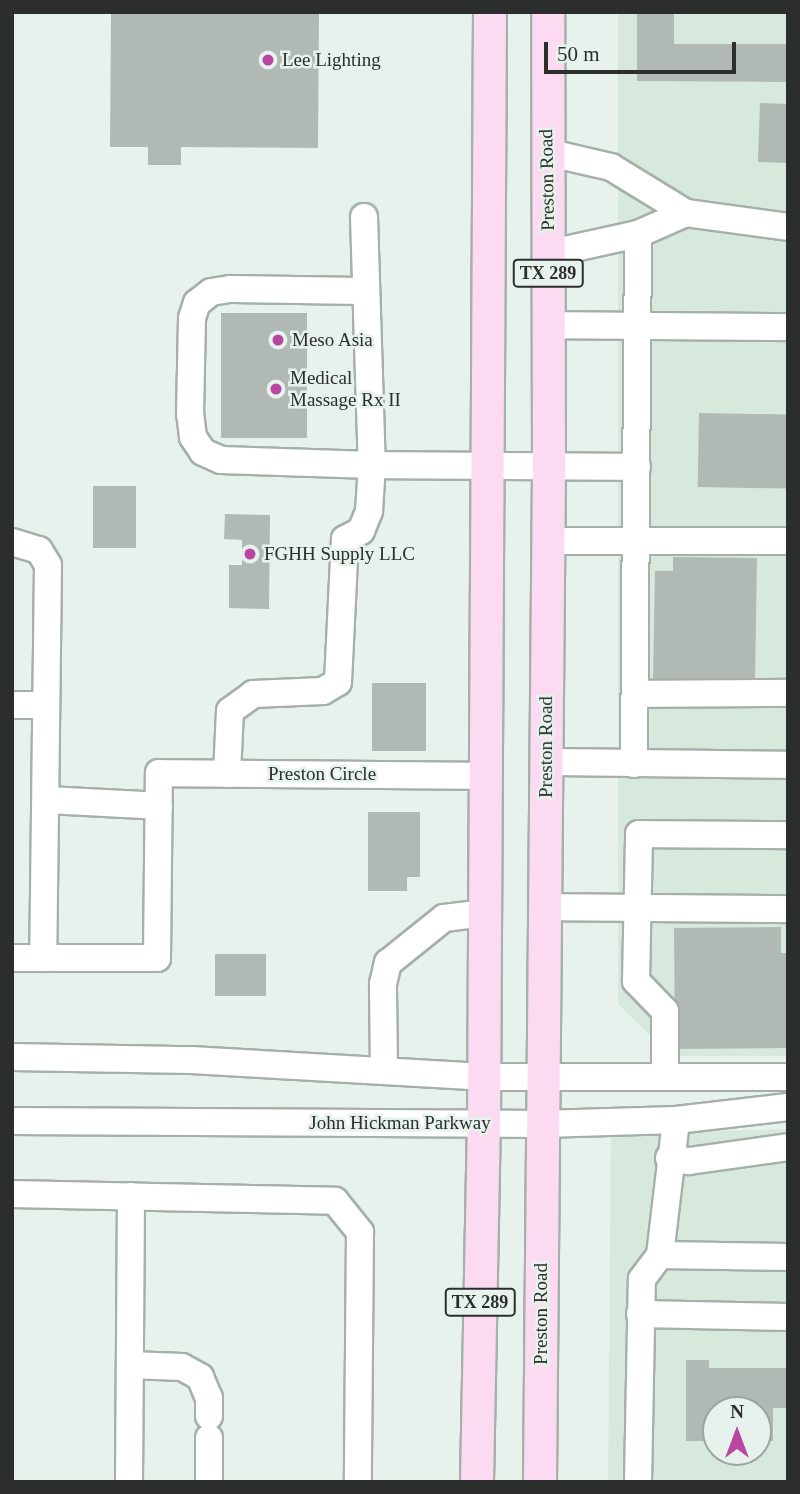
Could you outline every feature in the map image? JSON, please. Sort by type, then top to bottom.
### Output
[{"type":"main road","name":"TX 289","points":[[477,1482],[484,1122],[490,12]]},
{"type":"main road","name":"Preston Road","points":[[540,1482],[549,465],[546,152],[548,12]]},
{"type":"street","points":[[546,152],[611,167],[686,213],[788,227]]},
{"type":"street","points":[[547,254],[638,234],[686,213]]},
{"type":"street","points":[[227,774],[230,711],[253,694],[323,691],[338,682],[345,539],[361,531],[369,511],[372,465],[364,291],[364,217]]},
{"type":"street","points":[[634,764],[638,234]]},
{"type":"street","points":[[364,291],[211,292],[197,303],[192,318],[190,414],[192,437],[203,452],[221,460],[372,465],[637,467]]},
{"type":"street","points":[[548,325],[788,327]]},
{"type":"street","points":[[548,541],[788,541]]},
{"type":"street","points":[[12,542],[38,550],[48,565],[43,958]]},
{"type":"street","points":[[635,694],[788,693]]},
{"type":"street","points":[[12,705],[47,705]]},
{"type":"street","points":[[546,762],[788,765]]},
{"type":"street","name":"Preston Circle","points":[[159,806],[159,773],[484,776]]},
{"type":"street","points":[[12,958],[157,958],[159,806],[46,800]]},
{"type":"street","points":[[665,1077],[665,1011],[636,981],[639,834],[788,835]]},
{"type":"street","points":[[544,907],[788,909]]},
{"type":"street","points":[[384,1071],[383,984],[388,962],[444,918],[484,913]]},
{"type":"street","points":[[12,1058],[191,1060],[484,1077],[788,1077]]},
{"type":"street","name":"John Hickman Parkway","points":[[12,1121],[542,1124],[676,1120],[788,1107]]},
{"type":"street","points":[[639,1482],[642,1279],[660,1255],[669,1158],[676,1120]]},
{"type":"street","points":[[669,1158],[689,1161],[788,1147]]},
{"type":"street","points":[[12,1194],[335,1201],[360,1232],[358,1482]]},
{"type":"street","points":[[129,1482],[131,1196]]},
{"type":"street","points":[[660,1255],[788,1257]]},
{"type":"street","points":[[640,1314],[788,1317]]},
{"type":"street","points":[[130,1365],[182,1367],[200,1377],[209,1398],[209,1482]]},
{"type":"shaded area","points":[[618,12],[788,12],[788,1056],[671,1056],[618,1004]]},
{"type":"shaded area","points":[[788,1129],[788,1482],[608,1482],[611,1134]]},
{"type":"building","points":[[111,12],[319,12],[318,148],[181,147],[181,165],[148,165],[148,147],[110,147]]},
{"type":"building","points":[[637,12],[674,12],[674,44],[788,44],[788,82],[637,81]]},
{"type":"building","points":[[760,103],[788,104],[786,163],[758,162]]},
{"type":"building","points":[[221,313],[307,313],[307,438],[221,438]]},
{"type":"building","points":[[699,413],[788,415],[787,489],[698,487]]},
{"type":"building","points":[[93,486],[136,486],[136,548],[93,548]]},
{"type":"building","points":[[225,514],[270,515],[269,609],[229,608],[229,565],[242,565],[242,540],[224,539]]},
{"type":"building","points":[[673,557],[757,558],[755,680],[653,679],[655,571],[673,571]]},
{"type":"building","points":[[372,683],[426,683],[426,751],[372,751]]},
{"type":"building","points":[[368,812],[420,812],[420,877],[407,877],[407,891],[368,891]]},
{"type":"building","points":[[781,927],[781,953],[788,953],[788,1048],[675,1049],[674,928]]},
{"type":"building","points":[[215,954],[266,954],[266,996],[215,996]]},
{"type":"building","points":[[686,1360],[709,1360],[709,1368],[786,1368],[786,1408],[773,1408],[773,1441],[772,1396],[702,1396],[702,1441],[686,1441]]},
{"type":"place","name":"Lee Lighting","points":[[268,60]]},
{"type":"place","name":"Meso Asia","points":[[278,340]]},
{"type":"place","name":"Medical Massage Rx II","points":[[276,389]]},
{"type":"place","name":"FGHH Supply LLC","points":[[250,554]]}]
